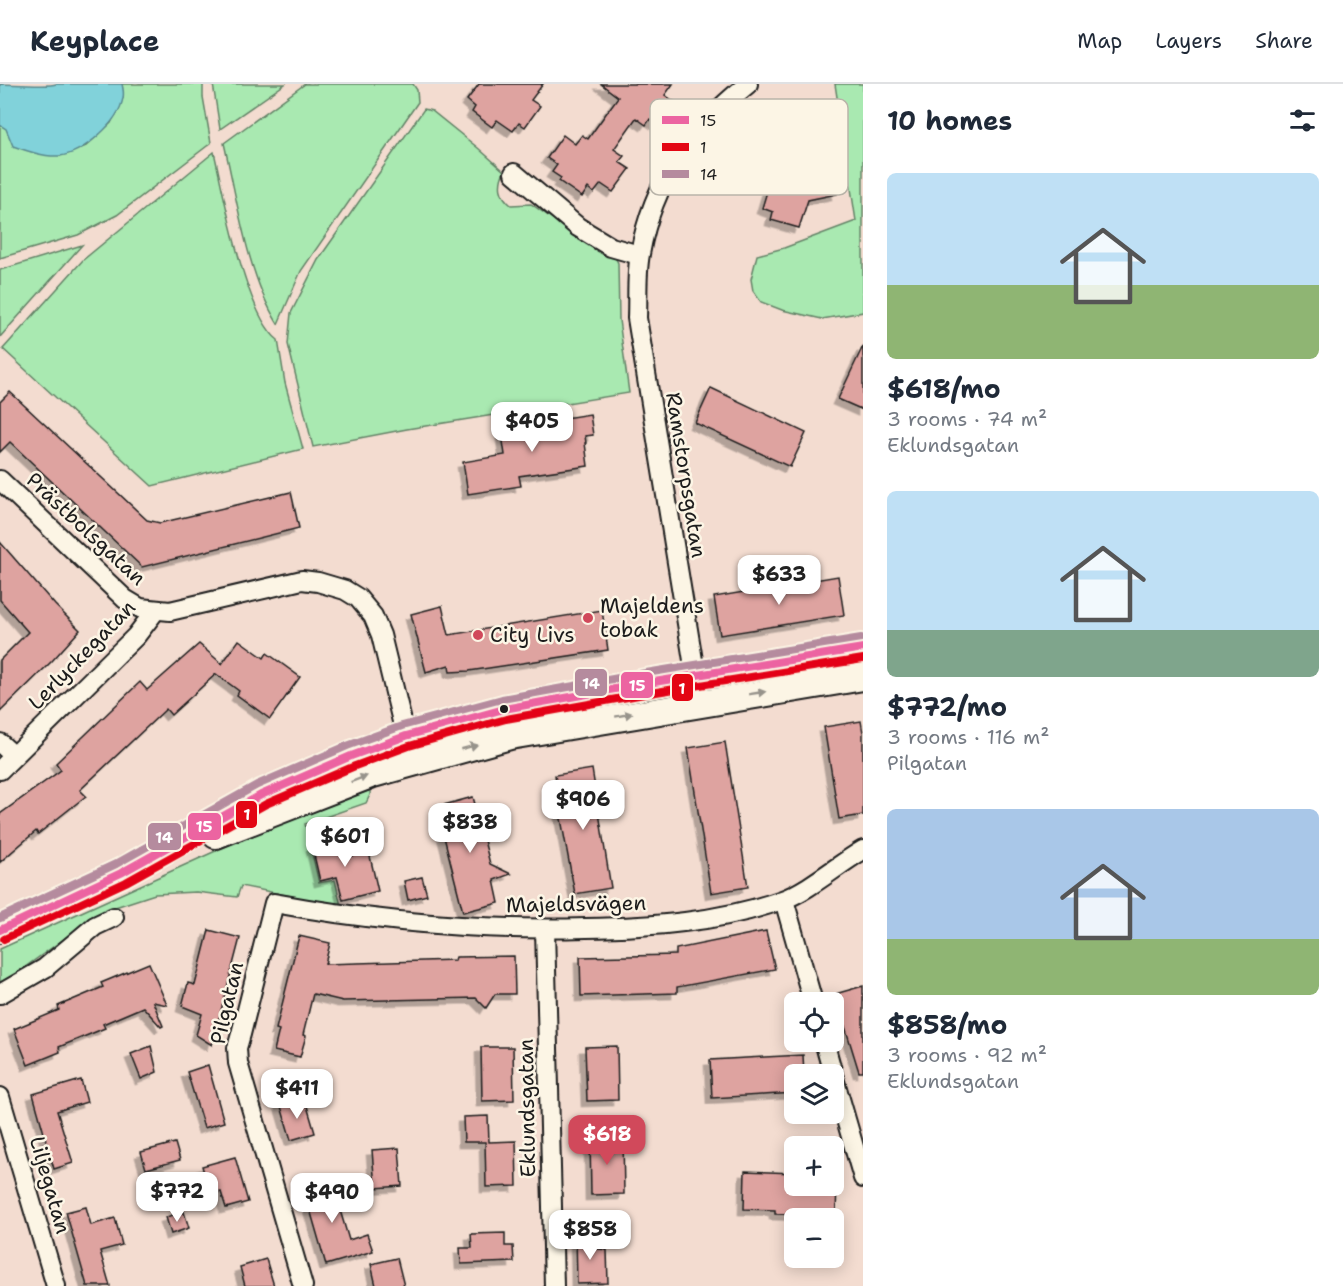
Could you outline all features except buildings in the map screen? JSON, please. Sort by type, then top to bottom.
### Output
[{"type":"main road","points":[[121,873],[261,795],[351,756],[406,736],[504,709],[863,648]]},
{"type":"main road","points":[[0,930],[121,873],[373,774],[412,762],[510,736],[863,676]]},
{"type":"street","name":"Ramstorpsgatan","points":[[730,99],[748,84]]},
{"type":"street","points":[[514,173],[578,227],[611,247],[639,255]]},
{"type":"street","name":"Ramstorpsgatan","points":[[658,195],[650,213],[639,255],[637,318],[700,703]]},
{"type":"street","name":"Prästbolsgatan","points":[[0,480],[125,599],[140,608],[170,611],[302,580],[345,590],[358,598],[373,616],[381,635],[412,762]]},
{"type":"street","name":"Lerlyckegatan","points":[[0,770],[136,636],[156,610]]},
{"type":"street","points":[[0,742],[14,756]]},
{"type":"street","name":"Majeldsvägen","points":[[274,903],[332,914],[459,927],[624,928],[708,918],[784,900],[863,850]]},
{"type":"street","points":[[784,900],[810,992]]},
{"type":"street","name":"Pilgatan","points":[[274,903],[237,1048],[238,1063],[303,1286]]},
{"type":"street","points":[[0,994],[45,968],[95,926],[114,917]]},
{"type":"street","name":"Eklundsgatan","points":[[545,929],[554,1286]]},
{"type":"street","name":"Liljegatan","points":[[0,1097],[56,1286]]},
{"type":"street","points":[[844,1113],[863,1178]]},
{"type":"green space","points":[[122,84],[203,84],[211,143],[117,215],[78,235],[0,258],[0,125],[60,156],[86,146],[111,123],[123,98]]},
{"type":"green space","points":[[213,84],[285,84],[220,129]]},
{"type":"green space","points":[[305,84],[413,84],[417,90],[418,102],[301,271],[278,324],[258,283],[251,260],[224,143]]},
{"type":"green space","points":[[835,84],[863,84],[863,312],[822,319],[782,310],[761,302],[753,291],[751,279],[757,255],[784,248],[856,221],[848,169],[848,99],[837,99]]},
{"type":"green space","points":[[424,109],[432,111],[504,171],[501,190],[511,205],[531,204],[582,239],[614,255],[618,263],[619,320],[629,393],[407,429],[313,447],[288,344],[291,313],[318,260]]},
{"type":"green space","points":[[214,152],[237,252],[246,280],[255,306],[266,326],[278,340],[285,383],[303,449],[152,486],[3,349],[83,260]]},
{"type":"green space","points":[[82,245],[0,337],[0,270]]},
{"type":"green space","points":[[370,790],[366,803],[305,824],[319,883],[335,880],[341,906],[241,886],[237,897],[196,892],[155,894],[103,911],[0,985],[0,949],[242,839]]},
{"type":"water","points":[[0,84],[122,84],[123,96],[115,117],[89,143],[68,154],[47,156],[13,146],[6,129],[0,125]]},
{"type":"transit line","name":"14","points":[[0,918],[116,864],[257,785],[347,746],[402,726],[502,699],[861,638]]},
{"type":"transit line","name":"15","points":[[0,930],[121,873],[261,795],[351,756],[406,736],[504,709],[863,648]]},
{"type":"transit line","name":"1","points":[[4,939],[126,882],[266,804],[409,746],[506,719],[863,659]]},
{"type":"place","name":"Majeldens tobak","points":[[588,618]]},
{"type":"place","name":"City Livs","points":[[478,635]]}]
